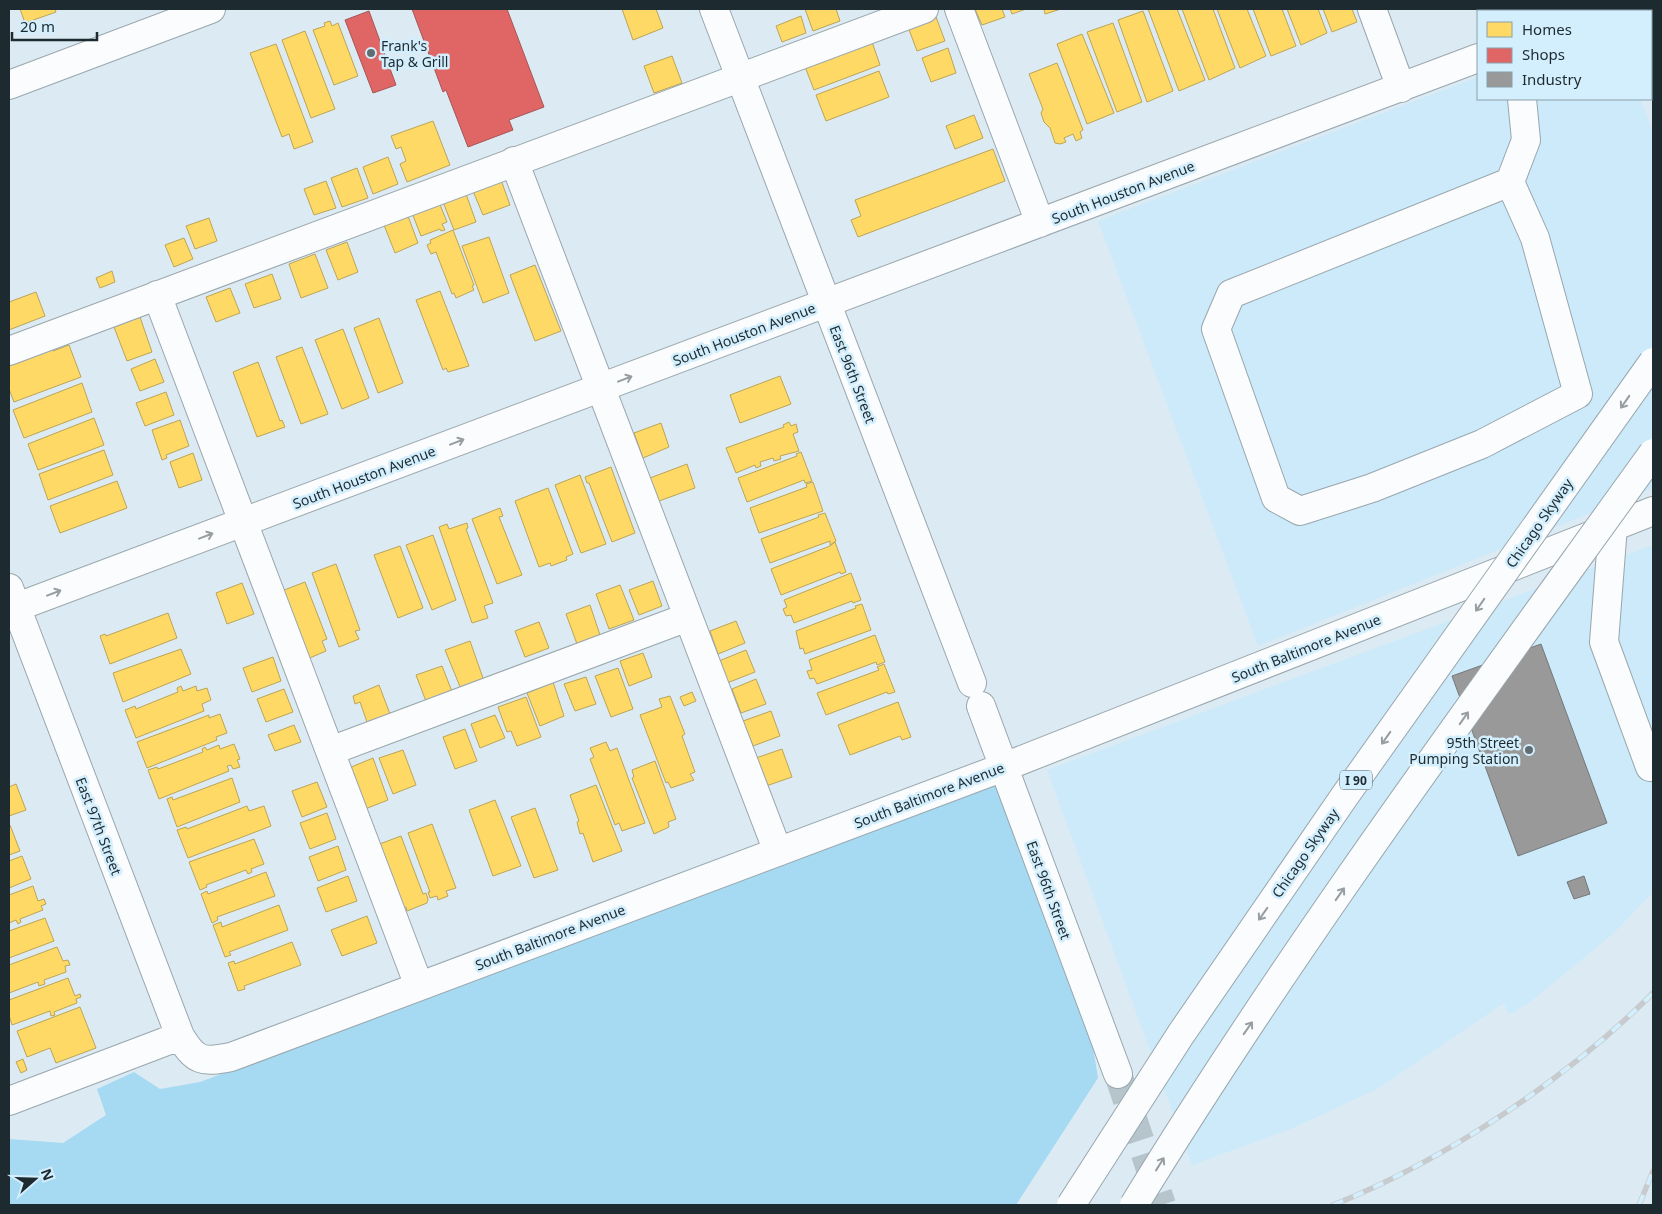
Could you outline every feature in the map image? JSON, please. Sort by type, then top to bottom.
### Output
[{"type":"main road","points":[[9,85],[211,9]]},
{"type":"main road","name":"East 96th Street","points":[[714,9],[1004,767],[1118,1074]]},
{"type":"main road","points":[[9,351],[740,76],[924,9]]},
{"type":"main road","points":[[959,9],[1040,223]]},
{"type":"main road","points":[[1372,9],[1400,88]]},
{"type":"main road","name":"South Houston Avenue","points":[[11,602],[243,522],[1477,58]]},
{"type":"main road","points":[[1510,182],[1231,294],[1216,329],[1276,498],[1300,511],[1372,488],[1482,444],[1578,394],[1535,238],[1510,182],[1526,140],[1522,100]]},
{"type":"main road","points":[[514,161],[778,852]]},
{"type":"main road","points":[[157,295],[419,986]]},
{"type":"main road","name":"Chicago Skyway","points":[[1071,1205],[1181,1034],[1333,813],[1653,362]]},
{"type":"main road","points":[[1134,1205],[1224,1063],[1375,843],[1653,453]]},
{"type":"main road","name":"South Baltimore Avenue","points":[[198,1059],[213,1061],[231,1057],[1004,767],[1653,511]]},
{"type":"main road","points":[[1613,526],[1604,642],[1650,767]]},
{"type":"main road","name":"East 97th Street","points":[[11,602],[180,1036],[188,1049],[198,1059]]},
{"type":"main road","points":[[330,751],[688,617]]},
{"type":"main road","points":[[9,1101],[180,1036]]},
{"type":"shaded area","points":[[1477,77],[1477,100],[1641,100],[1653,133],[1653,488],[1258,646],[1098,221]]},
{"type":"shaded area","points":[[1653,545],[1653,892],[1613,934],[1530,1002],[1509,1015],[1504,1003],[1377,1089],[1293,1128],[1192,1165],[1047,770]]},
{"type":"shaded area","points":[[1002,781],[1088,1016],[1098,1078],[1016,1205],[9,1205],[9,1139],[63,1143],[106,1115],[97,1089],[134,1072],[160,1089],[200,1082]]},
{"type":"building: Homes","points":[[20,9],[55,9],[56,12],[25,23]]},
{"type":"building: Homes","points":[[622,9],[656,9],[663,28],[633,40]]},
{"type":"building: Homes","points":[[805,9],[836,9],[840,21],[813,31]]},
{"type":"building: Homes","points":[[975,9],[1002,9],[1005,17],[982,25]]},
{"type":"building: Homes","points":[[1010,9],[1026,9],[1012,14]]},
{"type":"building: Homes","points":[[1044,9],[1061,9],[1045,14]]},
{"type":"building: Homes","points":[[1148,9],[1177,9],[1205,80],[1179,91]]},
{"type":"building: Homes","points":[[1182,9],[1213,9],[1235,68],[1209,80]]},
{"type":"building: Homes","points":[[1217,9],[1247,9],[1266,56],[1240,68]]},
{"type":"building: Homes","points":[[1253,9],[1282,9],[1296,46],[1271,56]]},
{"type":"building: Homes","points":[[1287,9],[1318,9],[1327,33],[1301,45]]},
{"type":"building: Homes","points":[[1323,9],[1352,9],[1357,22],[1332,32]]},
{"type":"building: Homes","points":[[1143,11],[1173,91],[1147,102],[1118,20]]},
{"type":"building: Homes","points":[[801,16],[806,33],[782,42],[776,26]]},
{"type":"building: Homes","points":[[936,17],[945,41],[917,51],[908,27]]},
{"type":"building: Homes","points":[[330,21],[332,26],[338,23],[358,76],[334,85],[313,30],[325,26],[324,23]]},
{"type":"building: Homes","points":[[1113,23],[1142,102],[1117,112],[1087,32]]},
{"type":"building: Homes","points":[[305,31],[335,109],[311,118],[282,40]]},
{"type":"building: Homes","points":[[1082,34],[1114,113],[1087,124],[1057,44]]},
{"type":"building: Homes","points":[[871,39],[880,65],[814,90],[804,64]]},
{"type":"building: Homes","points":[[276,44],[313,142],[294,149],[289,134],[282,137],[250,53]]},
{"type":"building: Homes","points":[[948,48],[956,73],[931,82],[922,58]]},
{"type":"building: Homes","points":[[672,56],[682,83],[654,93],[644,66]]},
{"type":"building: Homes","points":[[1057,63],[1083,130],[1080,132],[1082,138],[1076,141],[1073,134],[1064,138],[1066,142],[1060,144],[1055,143],[1050,128],[1044,122],[1041,113],[1043,109],[1029,74]]},
{"type":"building: Homes","points":[[879,71],[889,97],[826,121],[816,95]]},
{"type":"building: Homes","points":[[974,115],[983,138],[955,149],[946,126]]},
{"type":"building: Homes","points":[[433,121],[450,165],[407,182],[400,164],[406,161],[401,147],[396,149],[391,136]]},
{"type":"building: Homes","points":[[993,149],[1005,181],[858,237],[851,220],[861,216],[855,200]]},
{"type":"building: Homes","points":[[388,157],[398,184],[373,194],[363,167]]},
{"type":"building: Homes","points":[[357,168],[368,198],[342,207],[331,178]]},
{"type":"building: Homes","points":[[501,180],[510,205],[483,215],[473,191]]},
{"type":"building: Homes","points":[[326,181],[336,208],[314,215],[304,189]]},
{"type":"building: Homes","points":[[466,194],[476,222],[454,230],[443,202]]},
{"type":"building: Homes","points":[[439,202],[447,222],[442,224],[445,230],[441,231],[440,229],[421,236],[412,213]]},
{"type":"building: Homes","points":[[408,216],[418,243],[395,253],[384,225]]},
{"type":"building: Homes","points":[[209,218],[217,241],[195,249],[186,226]]},
{"type":"building: Homes","points":[[453,230],[474,285],[472,286],[474,290],[456,298],[454,293],[452,294],[436,252],[431,254],[427,245],[431,243],[430,240]]},
{"type":"building: Homes","points":[[489,237],[509,293],[483,303],[462,246]]},
{"type":"building: Homes","points":[[184,238],[193,259],[174,267],[165,245]]},
{"type":"building: Homes","points":[[347,242],[358,272],[338,280],[326,250]]},
{"type":"building: Homes","points":[[315,254],[328,288],[301,298],[289,264]]},
{"type":"building: Homes","points":[[535,265],[561,331],[535,341],[510,275]]},
{"type":"building: Homes","points":[[112,271],[115,282],[100,288],[96,278]]},
{"type":"building: Homes","points":[[272,274],[281,299],[254,308],[245,284]]},
{"type":"building: Homes","points":[[230,288],[240,313],[216,322],[206,297]]},
{"type":"building: Homes","points":[[440,291],[469,366],[448,372],[446,368],[443,370],[416,300]]},
{"type":"building: Homes","points":[[36,292],[45,316],[9,330],[9,302]]},
{"type":"building: Homes","points":[[140,317],[152,352],[127,361],[114,327]]},
{"type":"building: Homes","points":[[379,318],[403,383],[378,393],[354,328]]},
{"type":"building: Homes","points":[[343,329],[369,398],[342,409],[315,340]]},
{"type":"building: Homes","points":[[51,345],[53,351],[69,345],[81,377],[14,402],[9,389],[9,366],[26,360],[24,355]]},
{"type":"building: Homes","points":[[302,347],[328,414],[301,424],[276,357]]},
{"type":"building: Homes","points":[[155,359],[164,382],[140,391],[131,369]]},
{"type":"building: Homes","points":[[258,362],[280,421],[282,420],[285,427],[257,437],[233,372]]},
{"type":"building: Homes","points":[[780,376],[791,404],[740,423],[730,395]]},
{"type":"building: Homes","points":[[82,383],[92,412],[24,438],[13,410]]},
{"type":"building: Homes","points":[[166,392],[174,415],[145,426],[136,403]]},
{"type":"building: Homes","points":[[94,418],[104,445],[38,470],[28,444]]},
{"type":"building: Homes","points":[[180,420],[189,446],[166,455],[167,458],[162,460],[152,430]]},
{"type":"building: Homes","points":[[789,422],[791,426],[796,424],[798,432],[793,434],[799,451],[780,456],[781,459],[774,461],[773,458],[760,462],[761,466],[756,468],[755,465],[736,473],[726,448],[784,427],[783,425]]},
{"type":"building: Homes","points":[[661,423],[669,447],[643,458],[634,433]]},
{"type":"building: Homes","points":[[104,450],[113,475],[48,500],[39,474]]},
{"type":"building: Homes","points":[[801,452],[812,481],[805,483],[804,480],[747,502],[738,478],[797,456],[796,454]]},
{"type":"building: Homes","points":[[193,453],[202,480],[179,488],[170,462]]},
{"type":"building: Homes","points":[[687,464],[695,488],[659,501],[650,478]]},
{"type":"building: Homes","points":[[611,467],[635,533],[612,542],[585,477]]},
{"type":"building: Homes","points":[[580,475],[606,544],[581,553],[555,485]]},
{"type":"building: Homes","points":[[117,481],[127,508],[60,533],[50,506]]},
{"type":"building: Homes","points":[[813,482],[823,511],[759,533],[750,508],[807,487],[806,484]]},
{"type":"building: Homes","points":[[548,488],[573,554],[566,557],[567,560],[551,566],[550,563],[539,567],[515,501]]},
{"type":"building: Homes","points":[[500,508],[503,516],[499,517],[522,575],[497,584],[472,519]]},
{"type":"building: Homes","points":[[825,513],[836,541],[830,545],[830,541],[770,563],[761,539]]},
{"type":"building: Homes","points":[[467,523],[468,528],[466,529],[493,603],[484,606],[488,618],[472,623],[439,527],[447,524],[449,529]]},
{"type":"building: Homes","points":[[433,535],[456,600],[432,610],[406,545]]},
{"type":"building: Homes","points":[[835,542],[846,572],[841,574],[840,572],[781,595],[771,569],[830,546]]},
{"type":"building: Homes","points":[[400,546],[423,608],[398,618],[374,555]]},
{"type":"building: Homes","points":[[336,564],[360,630],[355,631],[359,639],[339,647],[312,573]]},
{"type":"building: Homes","points":[[851,573],[861,600],[853,603],[852,601],[794,623],[791,615],[786,616],[783,609],[787,607],[784,600]]},
{"type":"building: Homes","points":[[653,581],[662,606],[639,615],[629,590]]},
{"type":"building: Homes","points":[[305,582],[327,639],[322,641],[326,651],[305,660],[279,592]]},
{"type":"building: Homes","points":[[242,583],[254,614],[227,624],[216,593]]},
{"type":"building: Homes","points":[[620,585],[634,620],[609,629],[596,594]]},
{"type":"building: Homes","points":[[862,604],[871,630],[805,654],[803,648],[800,649],[796,631]]},
{"type":"building: Homes","points":[[590,605],[600,635],[577,644],[566,614]]},
{"type":"building: Homes","points":[[168,613],[177,638],[110,664],[100,636],[105,634],[106,636]]},
{"type":"building: Homes","points":[[736,621],[745,643],[718,654],[710,631]]},
{"type":"building: Homes","points":[[539,622],[549,648],[525,657],[515,631]]},
{"type":"building: Homes","points":[[875,635],[885,662],[877,665],[876,662],[817,684],[814,678],[810,679],[807,671],[812,670],[809,660]]},
{"type":"building: Homes","points":[[470,641],[484,681],[461,689],[445,650]]},
{"type":"building: Homes","points":[[181,649],[191,674],[123,702],[113,673]]},
{"type":"building: Homes","points":[[746,650],[755,672],[727,683],[719,661]]},
{"type":"building: Homes","points":[[643,653],[652,677],[629,686],[620,661]]},
{"type":"building: Homes","points":[[273,657],[281,681],[252,692],[243,668]]},
{"type":"building: Homes","points":[[884,664],[895,692],[888,694],[887,692],[826,715],[817,693],[879,670],[877,667]]},
{"type":"building: Homes","points":[[442,666],[453,694],[427,704],[416,675]]},
{"type":"building: Homes","points":[[618,668],[633,709],[611,717],[595,676]]},
{"type":"building: Homes","points":[[586,677],[596,704],[575,711],[564,684]]},
{"type":"building: Homes","points":[[756,679],[766,704],[741,713],[732,689]]},
{"type":"building: Homes","points":[[553,682],[564,716],[540,726],[527,693]]},
{"type":"building: Homes","points":[[379,685],[390,714],[367,722],[360,702],[355,704],[353,696]]},
{"type":"building: Homes","points":[[181,686],[183,691],[196,686],[197,691],[207,688],[211,700],[202,704],[204,711],[136,738],[125,710],[135,706],[136,709],[178,692],[177,688]]},
{"type":"building: Homes","points":[[284,689],[293,712],[266,722],[257,699]]},
{"type":"building: Homes","points":[[692,692],[696,701],[684,706],[680,697]]},
{"type":"building: Homes","points":[[670,696],[685,734],[682,736],[695,772],[690,774],[694,780],[671,788],[668,782],[666,783],[640,715],[662,707],[659,699]]},
{"type":"building: Homes","points":[[526,697],[541,737],[517,746],[511,731],[507,732],[498,707]]},
{"type":"building: Homes","points":[[898,702],[911,737],[902,740],[900,736],[850,755],[838,725]]},
{"type":"building: Homes","points":[[771,711],[780,736],[753,746],[743,721]]},
{"type":"building: Homes","points":[[220,714],[227,733],[216,737],[217,740],[147,768],[137,742],[209,715],[209,718]]},
{"type":"building: Homes","points":[[495,715],[505,738],[480,748],[471,724]]},
{"type":"building: Homes","points":[[294,725],[301,742],[275,751],[268,735]]},
{"type":"building: Homes","points":[[465,729],[477,761],[455,769],[443,737]]},
{"type":"building: Homes","points":[[606,742],[610,751],[617,748],[645,823],[622,831],[619,823],[615,825],[590,759],[594,757],[590,748]]},
{"type":"building: Homes","points":[[234,744],[240,759],[237,760],[240,767],[233,769],[231,765],[227,766],[229,771],[159,799],[148,770],[157,767],[158,769],[203,752],[202,749],[205,747],[207,750],[219,745],[220,749]]},
{"type":"building: Homes","points":[[782,749],[792,777],[766,786],[756,758]]},
{"type":"building: Homes","points":[[403,750],[416,785],[393,794],[379,758]]},
{"type":"building: Homes","points":[[373,758],[388,800],[365,809],[349,768]]},
{"type":"building: Homes","points":[[655,761],[676,819],[668,822],[669,827],[654,834],[632,778],[634,777],[632,770]]},
{"type":"building: Homes","points":[[232,778],[240,802],[177,827],[167,799],[172,797],[173,800]]},
{"type":"building: Homes","points":[[317,782],[327,807],[302,817],[292,791]]},
{"type":"building: Homes","points":[[16,784],[26,810],[9,816],[9,787]]},
{"type":"building: Homes","points":[[596,785],[622,851],[593,862],[583,833],[580,834],[577,822],[579,821],[570,795]]},
{"type":"building: Homes","points":[[495,800],[521,866],[493,876],[469,810]]},
{"type":"building: Homes","points":[[247,806],[249,811],[264,806],[271,826],[188,858],[177,830],[186,827],[187,829]]},
{"type":"building: Homes","points":[[535,808],[558,870],[534,878],[511,817]]},
{"type":"building: Homes","points":[[327,813],[336,839],[310,849],[300,823]]},
{"type":"building: Homes","points":[[432,824],[456,888],[446,891],[448,896],[438,900],[437,896],[430,898],[428,892],[430,892],[408,833]]},
{"type":"building: Homes","points":[[9,826],[20,851],[9,855]]},
{"type":"building: Homes","points":[[401,836],[423,894],[426,893],[428,899],[427,903],[407,911],[406,907],[401,909],[377,845]]},
{"type":"building: Homes","points":[[254,839],[264,864],[251,869],[252,872],[248,874],[246,870],[206,885],[207,887],[200,890],[189,862]]},
{"type":"building: Homes","points":[[338,846],[346,870],[318,881],[309,857]]},
{"type":"building: Homes","points":[[22,856],[31,879],[9,888],[9,861]]},
{"type":"building: Homes","points":[[266,872],[275,896],[217,917],[218,920],[212,923],[201,894],[207,891],[208,894]]},
{"type":"building: Homes","points":[[348,876],[357,901],[326,912],[317,888]]},
{"type":"building: Homes","points":[[33,886],[38,901],[44,899],[46,904],[41,906],[43,910],[20,919],[21,922],[18,924],[16,920],[9,923],[9,895]]},
{"type":"building: Homes","points":[[279,905],[288,930],[229,952],[231,955],[225,957],[213,925],[221,922],[222,927]]},
{"type":"building: Homes","points":[[367,916],[377,943],[342,956],[331,930]]},
{"type":"building: Homes","points":[[45,918],[54,941],[9,958],[9,931]]},
{"type":"building: Homes","points":[[292,942],[301,965],[244,986],[245,989],[238,991],[228,963],[234,961],[235,964]]},
{"type":"building: Homes","points":[[57,947],[63,961],[68,960],[70,965],[65,966],[66,972],[44,980],[45,984],[39,986],[38,982],[9,993],[9,965]]},
{"type":"building: Homes","points":[[68,978],[75,996],[80,994],[81,997],[76,999],[77,1003],[54,1012],[55,1015],[51,1016],[50,1011],[12,1025],[9,1015],[9,1000]]},
{"type":"building: Homes","points":[[80,1007],[96,1048],[56,1063],[50,1048],[27,1057],[17,1031]]},
{"type":"building: Homes","points":[[23,1059],[27,1070],[21,1073],[16,1062]]},
{"type":"building: Shops","points":[[412,9],[507,9],[544,107],[509,120],[513,130],[468,147],[446,90],[443,92]]},
{"type":"building: Shops","name":"Frank's Tap & Grill","points":[[369,11],[396,85],[373,93],[345,20]]},
{"type":"building: Industry","name":"95th Street Pumping Station","points":[[1541,644],[1607,823],[1518,856],[1452,676]]},
{"type":"building: Industry","points":[[1584,876],[1590,894],[1574,899],[1567,882]]},
{"type":"tunnel","points":[[1118,1074],[1162,1205]]},
{"type":"railway","points":[[1333,1205],[1419,1165],[1504,1114],[1583,1056],[1653,993]]},
{"type":"railway","points":[[1639,1205],[1653,1171]]},
{"type":"place","name":"Frank's Tap & Grill","points":[[371,53]]},
{"type":"place","name":"95th Street Pumping Station","points":[[1529,750]]}]
